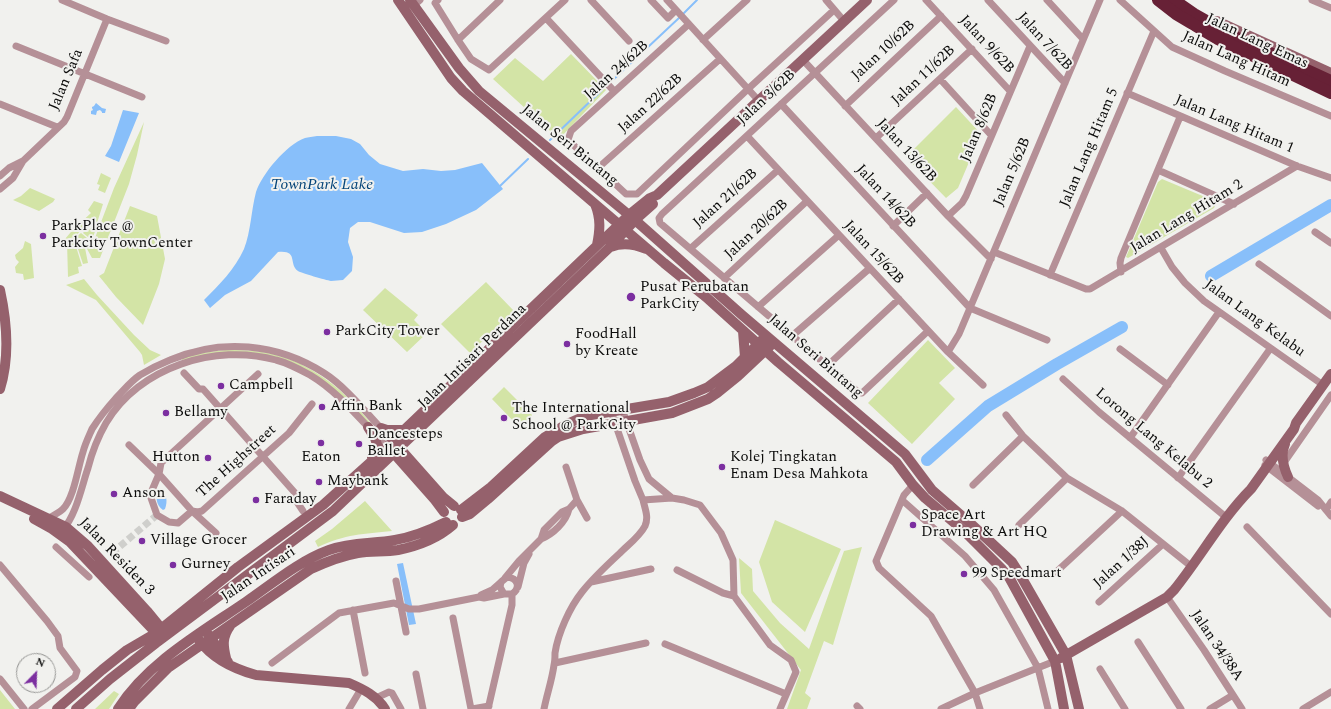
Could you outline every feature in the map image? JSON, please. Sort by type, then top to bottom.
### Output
[{"type":"highway","points":[[1158,0],[1176,14],[1218,39],[1331,93]]},
{"type":"highway","points":[[1174,0],[1194,14],[1233,36],[1331,81]]},
{"type":"street","points":[[62,0],[166,41]]},
{"type":"street","name":"Jalan Seri Bintang","points":[[398,0],[451,78],[463,91],[706,297],[743,332],[896,462],[925,498],[964,531],[1002,569],[1010,579],[1055,661],[1064,709]]},
{"type":"street","points":[[438,0],[435,3],[458,40],[472,59],[489,70],[565,0]]},
{"type":"street","points":[[458,40],[500,0]]},
{"type":"street","points":[[591,0],[629,41]]},
{"type":"street","points":[[651,0],[668,18],[676,10]]},
{"type":"street","points":[[667,0],[758,101]]},
{"type":"street","points":[[703,40],[747,0]]},
{"type":"street","points":[[826,0],[844,21]]},
{"type":"street","name":"Jalan 3/62B","points":[[623,227],[632,217],[654,202],[657,195],[867,0]]},
{"type":"street","name":"Jalan 3/62B","points":[[691,248],[660,223],[662,214],[894,0]]},
{"type":"street","name":"Jalan 9/62B","points":[[926,0],[1010,91]]},
{"type":"street","name":"Jalan 7/62B","points":[[988,0],[1065,84]]},
{"type":"street","points":[[1048,0],[1083,39]]},
{"type":"street","name":"Jalan 5/62B","points":[[948,352],[970,308],[1100,0]]},
{"type":"street","name":"Jalan Lang Hitam","points":[[1120,0],[1172,47],[1331,116]]},
{"type":"street","name":"Jalan Lang Emas","points":[[1153,0],[1178,19],[1222,45],[1331,93]]},
{"type":"street","name":"Jalan Lang Emas","points":[[1181,0],[1226,26],[1331,73]]},
{"type":"street","points":[[1312,0],[1331,8]]},
{"type":"street","name":"Jalan Seri Bintang","points":[[415,2],[459,68],[479,91],[632,217],[905,454],[932,490],[1012,562],[1066,655],[1079,709]]},
{"type":"street","name":"Jalan 3/62B","points":[[598,168],[626,194],[637,194],[834,10]]},
{"type":"street","name":"Jalan 10/62B","points":[[846,106],[941,16]]},
{"type":"street","points":[[546,18],[614,91]]},
{"type":"street","name":"Jalan Safa","points":[[0,189],[13,178],[23,162],[67,117],[107,19]]},
{"type":"street","name":"Jalan 24/62B","points":[[598,168],[568,140],[571,131],[689,24]]},
{"type":"street","name":"Jalan Lang Hitam 5","points":[[1050,275],[1154,31]]},
{"type":"street","points":[[16,46],[142,97]]},
{"type":"street","name":"Jalan 8/62B","points":[[948,216],[962,203],[966,196],[1030,46]]},
{"type":"street","name":"Jalan 11/62B","points":[[876,138],[972,50]]},
{"type":"street","name":"Jalan 22/62B","points":[[598,168],[720,59]]},
{"type":"street","name":"Jalan 13/62B","points":[[803,60],[948,216],[992,256]]},
{"type":"street","points":[[940,79],[991,135]]},
{"type":"street","name":"Jalan Lang Hitam 1","points":[[1128,94],[1297,166],[1331,178]]},
{"type":"street","points":[[0,104],[57,127]]},
{"type":"street","name":"Jalan 14/62B","points":[[781,104],[970,308]]},
{"type":"street","points":[[1121,272],[1121,258],[1180,116]]},
{"type":"street","name":"Jalan 15/62B","points":[[747,136],[928,331],[983,385]]},
{"type":"street","name":"Jalan Safa","points":[[0,176],[9,168],[23,162]]},
{"type":"street","name":"Jalan Lang Hitam 2","points":[[1050,275],[1086,289],[1090,289],[1121,272],[1297,166]]},
{"type":"street","name":"Jalan 21/62B","points":[[691,248],[778,170]]},
{"type":"street","points":[[1158,170],[1234,204]]},
{"type":"street","points":[[893,226],[927,193]]},
{"type":"street","name":"Jalan 20/62B","points":[[724,278],[807,201]]},
{"type":"street","points":[[595,204],[599,214],[600,223],[597,245]]},
{"type":"street","name":"Jalan Intisari Perdana","points":[[161,634],[176,616],[323,505],[358,472],[393,447],[478,365],[597,245],[623,227]]},
{"type":"street","name":"Jalan Intisari Perdana","points":[[478,365],[609,248],[623,227]]},
{"type":"street","points":[[1315,232],[1331,243]]},
{"type":"street","points":[[758,307],[839,235]]},
{"type":"street","points":[[609,248],[622,244],[630,244],[650,251]]},
{"type":"street","points":[[691,248],[854,390],[862,393],[928,331]]},
{"type":"street","name":"Jalan Lang Kelabu","points":[[1161,248],[1172,267],[1185,283],[1204,301],[1323,385]]},
{"type":"street","points":[[992,256],[1050,275]]},
{"type":"street","points":[[1259,264],[1331,316]]},
{"type":"street","points":[[792,336],[870,268]]},
{"type":"street","points":[[0,290],[6,324],[5,366],[0,389]]},
{"type":"street","points":[[827,366],[899,300]]},
{"type":"street","points":[[970,308],[1047,340]]},
{"type":"street","points":[[1130,438],[1220,312]]},
{"type":"street","points":[[743,332],[750,359]]},
{"type":"street","points":[[444,512],[448,507],[470,514],[552,441],[558,438],[583,429],[672,412],[708,399],[738,376],[750,359],[770,338]]},
{"type":"street","points":[[48,519],[67,504],[73,490],[88,438],[93,428],[110,405],[130,384],[144,373],[157,365],[192,352],[222,346],[252,347],[268,349],[300,360],[335,381],[381,428],[393,447]]},
{"type":"street","points":[[1120,349],[1168,385]]},
{"type":"street","points":[[1178,478],[1270,349]]},
{"type":"street","points":[[62,530],[79,498],[94,448],[109,419],[124,400],[141,384],[180,364],[207,357],[251,355],[278,360],[298,368],[326,386],[368,427],[393,447],[411,467],[459,511],[459,522],[450,523],[443,515],[444,512],[411,467],[408,448],[408,432],[381,428]]},
{"type":"street","points":[[459,511],[491,487],[545,437],[567,424],[585,416],[669,402],[711,385],[736,366],[750,359],[778,362]]},
{"type":"street","points":[[184,373],[199,388],[202,389],[296,494],[296,502],[303,511]]},
{"type":"street","points":[[216,533],[192,511],[178,523],[169,522],[157,515],[150,496],[159,474],[161,463],[258,374]]},
{"type":"street","points":[[942,709],[976,693],[1055,661],[1167,598],[1192,567],[1244,496],[1247,486],[1294,429],[1296,423],[1331,374]]},
{"type":"street","name":"Lorong Lang Kelabu 2","points":[[1063,379],[1099,412],[1227,518]]},
{"type":"street","points":[[1283,464],[1331,395]]},
{"type":"street","name":"The Highstreet","points":[[129,445],[159,474],[192,511],[198,512],[202,511],[288,433],[312,404]]},
{"type":"street","points":[[622,409],[638,454],[649,479],[672,498]]},
{"type":"street","points":[[544,709],[555,663],[555,653],[558,640],[566,618],[581,593],[632,542],[644,527],[647,518],[643,500],[611,411]]},
{"type":"street","points":[[1006,415],[1024,436],[1067,478],[1122,511],[1192,567]]},
{"type":"street","points":[[1267,463],[1290,427],[1296,423]]},
{"type":"street","points":[[358,472],[378,448],[368,427]]},
{"type":"street","points":[[973,484],[1024,436]]},
{"type":"street","points":[[1288,437],[1283,448],[1283,464],[1288,477]]},
{"type":"street","name":"Jalan Intisari Perdana","points":[[161,634],[333,511],[380,466],[393,447]]},
{"type":"street","points":[[627,458],[638,454]]},
{"type":"street","points":[[911,463],[916,476],[916,481],[907,491],[902,500],[876,561],[879,568],[931,616],[976,693],[980,709]]},
{"type":"street","points":[[1267,463],[1318,500],[1331,516]]},
{"type":"street","points":[[1267,463],[1315,504],[1326,510]]},
{"type":"street","points":[[380,466],[390,464],[411,467]]},
{"type":"street","points":[[566,467],[577,500],[587,518]]},
{"type":"street","points":[[1019,525],[1067,478]]},
{"type":"street","name":"Jalan Residen 3","points":[[0,496],[48,519],[62,530],[70,542],[145,615],[161,634]]},
{"type":"street","points":[[643,500],[672,498],[700,505],[721,533],[733,560],[734,596],[770,645],[791,660],[796,672],[780,709]]},
{"type":"street","points":[[272,663],[340,613],[394,602],[400,602],[409,609],[419,609],[479,597],[492,590],[541,540],[550,535],[567,516],[569,509],[577,500]]},
{"type":"street","points":[[902,500],[965,556],[994,590],[1038,668],[1048,709]]},
{"type":"street","points":[[1326,510],[1331,502]]},
{"type":"street","name":"Jalan Residen 3","points":[[0,504],[37,521],[62,530]]},
{"type":"street","points":[[1054,574],[1122,511]]},
{"type":"street","name":"Jalan Intisari","points":[[118,709],[126,697],[145,676],[166,658],[231,624],[304,574],[328,561],[359,553],[398,550],[426,542],[444,533],[450,523]]},
{"type":"street","name":"Jalan Intisari","points":[[129,709],[150,685],[168,668],[184,657],[204,637],[309,559],[330,550],[351,544],[397,540],[426,532],[450,523]]},
{"type":"street","points":[[1247,527],[1331,614]]},
{"type":"street","name":"Jalan 1/38J","points":[[1099,602],[1163,544]]},
{"type":"street","points":[[56,547],[89,577]]},
{"type":"street","points":[[479,597],[484,598],[516,592],[524,563],[532,549]]},
{"type":"street","points":[[0,565],[58,636],[60,648],[77,672],[75,677],[32,709]]},
{"type":"street","points":[[591,582],[651,569]]},
{"type":"street","points":[[677,570],[724,593],[734,596]]},
{"type":"street","points":[[453,618],[471,709],[488,707],[512,605],[508,594],[500,587],[503,580],[510,577],[515,580],[518,587]]},
{"type":"street","points":[[396,581],[406,632]]},
{"type":"street","name":"Jalan 34/38A","points":[[1167,598],[1209,657],[1242,709]]},
{"type":"street","points":[[353,610],[365,673]]},
{"type":"street","points":[[134,645],[144,630],[145,615],[163,617],[176,616]]},
{"type":"street","points":[[227,662],[224,648],[224,637],[231,624]]},
{"type":"street","points":[[57,709],[102,670],[134,645],[161,634]]},
{"type":"street","points":[[76,709],[161,634]]},
{"type":"street","points":[[204,637],[227,662]]},
{"type":"street","points":[[1138,642],[1182,709]]},
{"type":"street","points":[[555,663],[646,643]]},
{"type":"street","points":[[665,644],[786,694]]},
{"type":"street","points":[[184,657],[194,655],[205,656],[227,662],[246,672],[256,675],[344,682],[361,689],[376,698],[385,709]]},
{"type":"street","points":[[1100,669],[1125,709]]},
{"type":"street","points":[[416,674],[424,709]]},
{"type":"street","points":[[0,679],[24,709]]},
{"type":"street","points":[[349,709],[361,689]]},
{"type":"street","points":[[376,698],[389,692],[392,693],[401,709]]},
{"type":"street","points":[[1303,709],[1331,692]]},
{"type":"street","points":[[1210,709],[1233,695]]},
{"type":"green space","points":[[571,54],[606,90],[559,139],[493,79],[515,58],[543,81]]},
{"type":"green space","points":[[956,107],[981,134],[958,188],[946,198],[906,157]]},
{"type":"green space","points":[[144,122],[129,184],[100,258],[92,258],[85,242],[95,238],[114,188]]},
{"type":"green space","points":[[101,173],[111,178],[105,193],[98,190],[100,185],[97,184]]},
{"type":"green space","points":[[1162,179],[1217,202],[1214,208],[1128,258],[1126,257],[1158,182]],"holes":[[[1191,210],[1195,216],[1183,223],[1179,217]]]},
{"type":"green space","points":[[30,188],[55,199],[39,211],[13,200],[21,196]]},
{"type":"green space","points":[[94,201],[103,204],[97,223],[95,222],[84,230],[78,225],[91,213],[88,210]]},
{"type":"green space","points":[[130,206],[157,216],[165,259],[159,284],[143,325],[116,297],[99,276],[104,273]]},
{"type":"green space","points":[[95,224],[97,226],[93,237],[88,237],[83,233],[87,228],[89,230]]},
{"type":"green space","points":[[76,226],[81,230],[75,237],[65,239]]},
{"type":"green space","points":[[81,233],[87,238],[83,239],[82,245],[78,246],[75,238]]},
{"type":"green space","points":[[74,240],[82,266],[78,267],[79,273],[68,277],[67,242]]},
{"type":"green space","points":[[25,241],[31,244],[34,278],[24,280],[23,274],[16,273],[15,267],[19,262],[15,255],[23,248]]},
{"type":"green space","points":[[85,248],[88,263],[83,264],[78,249]]},
{"type":"green space","points":[[84,279],[134,335],[150,350],[161,355],[144,365],[140,352],[96,300],[66,285]]},
{"type":"green space","points":[[486,282],[514,311],[470,353],[441,324]]},
{"type":"green space","points":[[385,288],[418,315],[414,320],[427,333],[407,352],[363,310]]},
{"type":"green space","points":[[928,340],[955,368],[939,383],[955,399],[912,444],[868,403]]},
{"type":"green space","points":[[225,350],[262,352],[285,357],[317,373],[345,395],[384,438],[383,439],[338,393],[263,354],[182,360],[182,357]]},
{"type":"green space","points":[[504,387],[532,415],[529,419],[518,426],[492,399]]},
{"type":"green space","points":[[365,501],[392,531],[346,537],[318,547],[315,541],[332,529]]},
{"type":"green space","points":[[775,520],[841,549],[805,632],[772,602],[759,562]]},
{"type":"green space","points":[[862,547],[833,645],[824,641],[805,693],[811,698],[807,709],[787,709],[801,670],[741,593],[739,558],[752,569],[753,591],[780,623],[809,649],[844,551]]},
{"type":"green space","points":[[0,690],[15,709],[0,709]]},
{"type":"green space","points":[[114,691],[119,694],[109,709],[95,709]]},
{"type":"water","points":[[96,103],[102,108],[106,109],[105,113],[102,113],[100,110],[97,111],[96,115],[91,114],[91,111],[93,110],[92,107]]},
{"type":"water","points":[[123,110],[139,113],[119,162],[105,156],[111,146]]},
{"type":"water","name":"TownPark Lake","points":[[317,136],[336,136],[351,139],[360,144],[369,155],[380,164],[403,171],[423,169],[441,171],[455,170],[482,163],[503,189],[476,210],[446,224],[422,232],[404,233],[370,222],[358,222],[350,228],[348,242],[353,257],[352,271],[343,280],[331,281],[300,272],[295,268],[289,253],[278,252],[251,281],[225,295],[210,308],[204,300],[221,283],[244,249],[256,192],[259,185],[269,169],[290,147],[305,138]]},
{"type":"water","points":[[159,490],[164,493],[167,500],[165,509],[163,510],[157,501]]},
{"type":"water","points":[[403,563],[416,624],[409,625],[397,564]]},
{"type":"waterway","points":[[683,14],[697,0]]},
{"type":"waterway","points":[[614,79],[680,17]]},
{"type":"waterway","points":[[550,140],[602,90]]},
{"type":"waterway","points":[[500,186],[528,159]]},
{"type":"waterway","points":[[1211,276],[1331,205]]},
{"type":"waterway","points":[[927,460],[988,406],[1122,327]]},
{"type":"tunnel","points":[[112,553],[157,515]]},
{"type":"place","name":"ParkPlace @ Parkcity TownCenter","points":[[43,236]]},
{"type":"place","name":"Pusat Perubatan ParkCity","points":[[631,297]]},
{"type":"place","name":"ParkCity Tower","points":[[327,332]]},
{"type":"place","name":"FoodHall by Kreate","points":[[567,344]]},
{"type":"place","name":"Campbell","points":[[221,386]]},
{"type":"place","name":"Affin Bank","points":[[322,407]]},
{"type":"place","name":"Bellamy","points":[[166,413]]},
{"type":"place","name":"The International School @ ParkCity","points":[[504,418]]},
{"type":"place","name":"Eaton","points":[[321,443]]},
{"type":"place","name":"Dancesteps Ballet","points":[[359,444]]},
{"type":"place","name":"Hutton","points":[[208,458]]},
{"type":"place","name":"Kolej Tingkatan Enam Desa Mahkota","points":[[722,467]]},
{"type":"place","name":"Maybank","points":[[319,482]]},
{"type":"place","name":"Anson","points":[[114,494]]},
{"type":"place","name":"Faraday","points":[[256,500]]},
{"type":"place","name":"Space Art Drawing & Art HQ","points":[[913,525]]},
{"type":"place","name":"Village Grocer","points":[[142,541]]},
{"type":"place","name":"Gurney","points":[[173,565]]},
{"type":"place","name":"99 Speedmart","points":[[964,574]]}]
